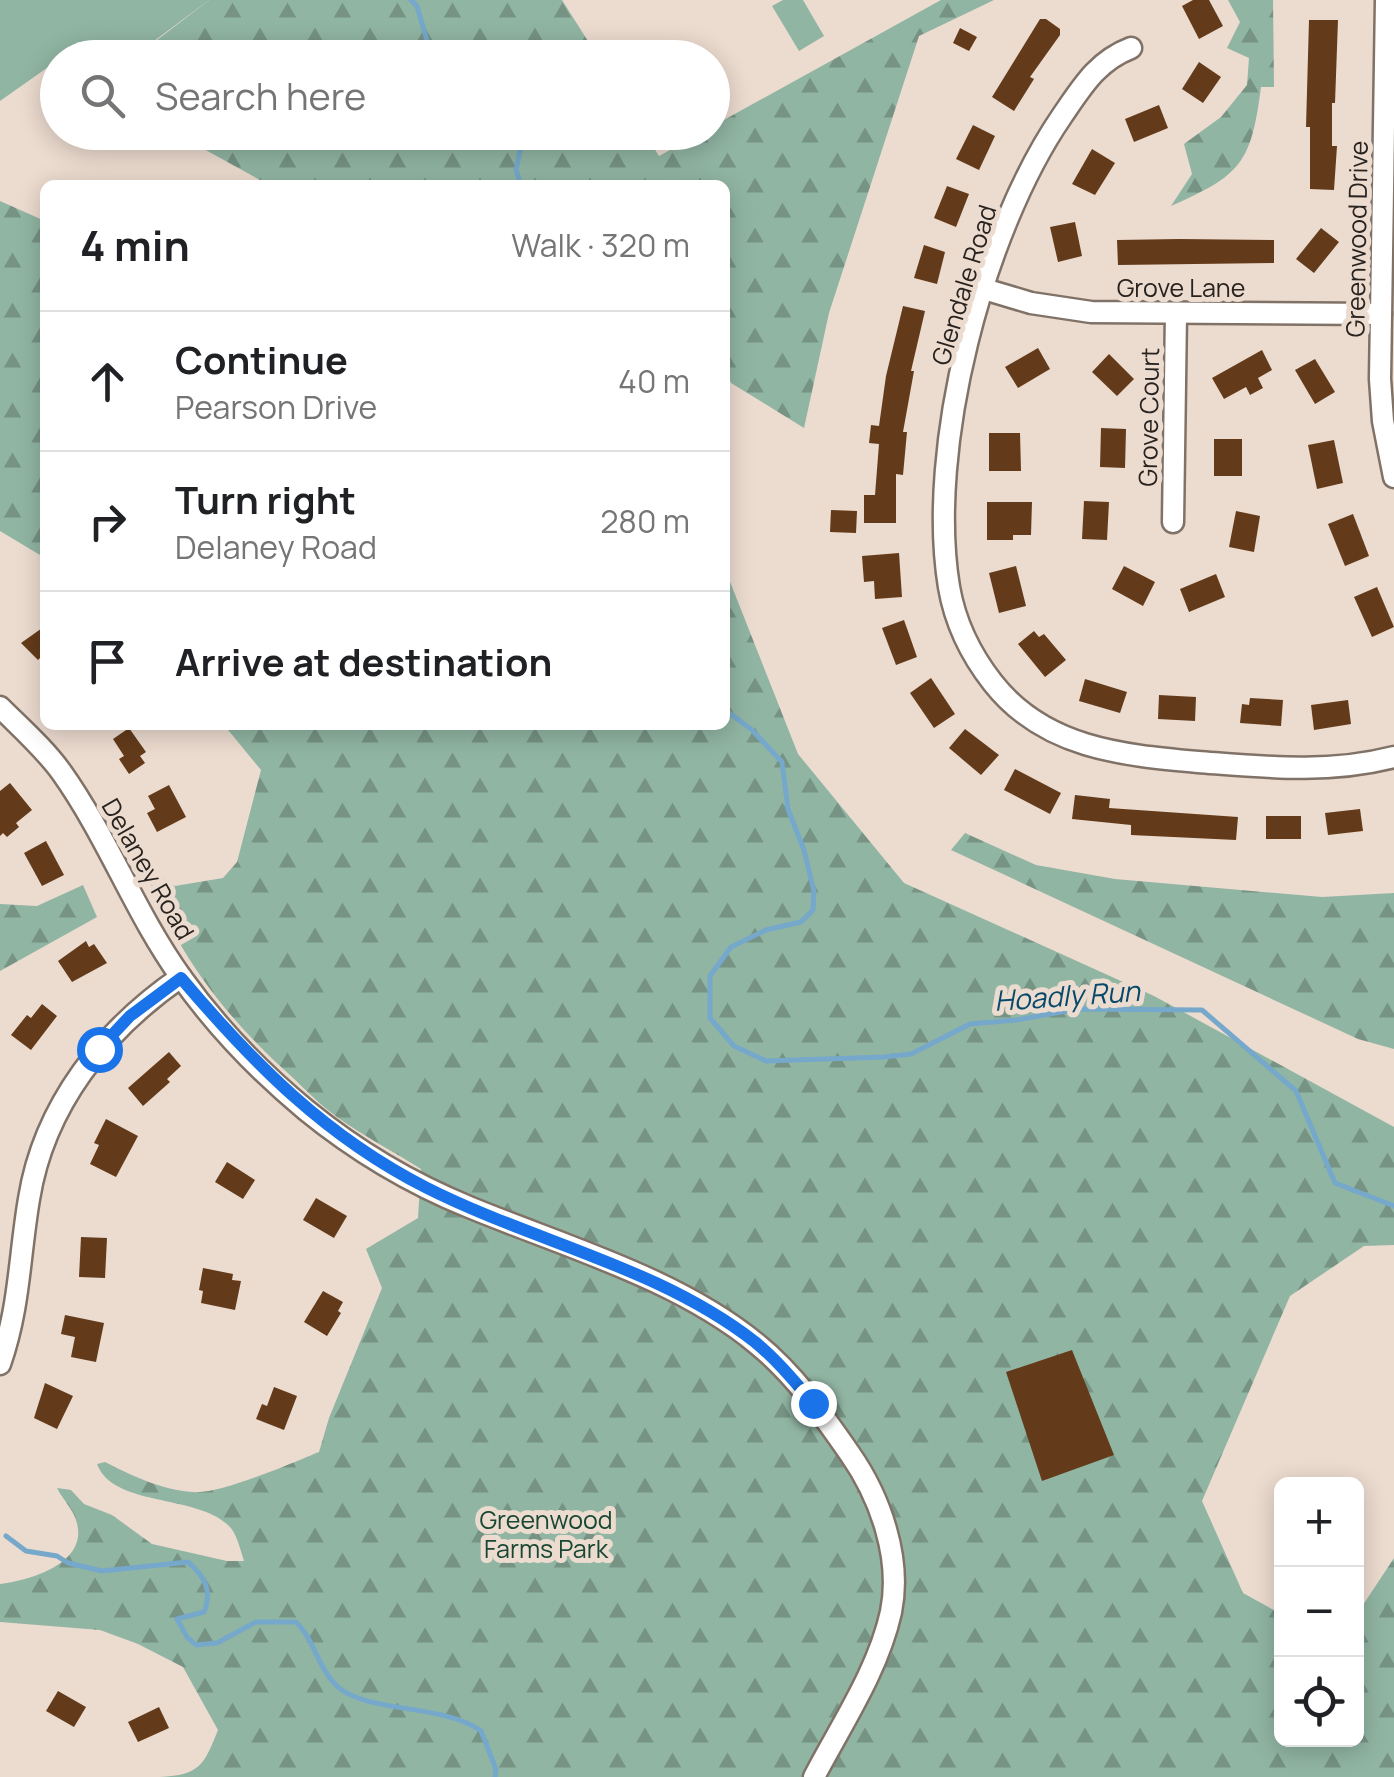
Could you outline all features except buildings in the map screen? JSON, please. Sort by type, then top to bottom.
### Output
[{"type":"street","name":"Greenwood Drive","points":[[1386,0],[1381,314],[1383,421],[1394,477]]},
{"type":"street","name":"Glendale Road","points":[[1131,48],[1103,62],[1054,128],[1008,220],[984,289],[962,368],[949,450],[946,568],[956,616],[978,662],[995,686],[1038,724],[1070,741],[1124,756],[1285,769],[1327,769],[1394,757]]},
{"type":"street","name":"Grove Lane","points":[[984,289],[1060,309],[1381,314]]},
{"type":"street","name":"Grove Court","points":[[1173,522],[1176,313]]},
{"type":"street","name":"Delaney Road","points":[[0,706],[60,771],[181,978],[266,1073],[339,1135],[429,1189],[628,1271],[710,1312],[758,1344],[813,1403],[864,1473],[877,1502],[891,1558],[892,1590],[882,1643],[814,1777]]},
{"type":"street","points":[[0,1364],[20,1292],[32,1182],[60,1108],[99,1049],[130,1016],[181,978]]},
{"type":"green space","points":[[0,0],[209,0],[155,40],[40,40],[40,73],[0,101]]},
{"type":"green space","points":[[209,0],[562,0],[587,40],[157,40]]},
{"type":"green space","points":[[783,0],[803,0],[824,36],[799,51],[772,6]]},
{"type":"green space","points":[[941,0],[994,0],[919,36],[829,313],[804,428],[730,381],[730,180],[260,180],[206,150],[655,150],[659,156],[670,150],[730,150],[730,117]]},
{"type":"green space","points":[[1228,0],[1273,0],[1274,87],[1261,87],[1253,134],[1238,164],[1213,185],[1171,206],[1192,174],[1184,144],[1221,117],[1247,85],[1249,58],[1227,48],[1240,22]]},
{"type":"green space","points":[[0,201],[40,219],[40,555],[0,531]]},
{"type":"green space","name":"Greenwood Farms Park","points":[[730,582],[798,754],[904,883],[1154,996],[1394,1127],[1394,1245],[1364,1246],[1290,1296],[1202,1501],[1243,1593],[1274,1610],[1274,1747],[1364,1747],[1364,1603],[1394,1558],[1394,1777],[160,1777],[184,1774],[199,1766],[218,1730],[183,1667],[100,1630],[0,1622],[0,1584],[43,1573],[69,1556],[76,1545],[74,1515],[57,1488],[71,1490],[84,1504],[112,1515],[152,1544],[227,1561],[244,1561],[231,1528],[214,1515],[120,1487],[106,1478],[97,1464],[105,1462],[170,1488],[205,1492],[319,1452],[382,1288],[366,1249],[418,1218],[421,1169],[331,1112],[245,1031],[188,958],[146,873],[149,867],[175,886],[223,878],[237,862],[261,770],[228,730],[730,730]]},
{"type":"green space","points":[[965,833],[1036,865],[1115,879],[1322,897],[1394,893],[1394,1049],[1358,1039],[951,850]]},
{"type":"green space","points":[[83,885],[97,917],[0,971],[0,904],[37,906]]},
{"type":"waterway","name":"Hoadly Run","points":[[411,0],[417,6],[427,40]]},
{"type":"waterway","name":"Hoadly Run","points":[[519,180],[516,170],[520,150]]},
{"type":"waterway","name":"Hoadly Run","points":[[730,714],[751,729],[782,762],[788,809],[804,850],[814,892],[813,910],[801,922],[766,930],[731,947],[710,976],[710,1018],[734,1046],[766,1061],[884,1057],[911,1054],[970,1024],[1078,1009],[1202,1010],[1296,1091],[1335,1183],[1394,1206]]},
{"type":"waterway","points":[[6,1536],[26,1551],[57,1556],[68,1563],[102,1571],[188,1562],[199,1573],[208,1597],[204,1612],[177,1619],[196,1645],[217,1643],[256,1622],[296,1622],[331,1679],[351,1695],[447,1716],[481,1731],[496,1769],[495,1777]]},
{"type":"route","points":[[99,1049],[153,996],[181,978],[246,1054],[339,1135],[429,1189],[628,1271],[710,1312],[758,1344],[813,1403]]}]
